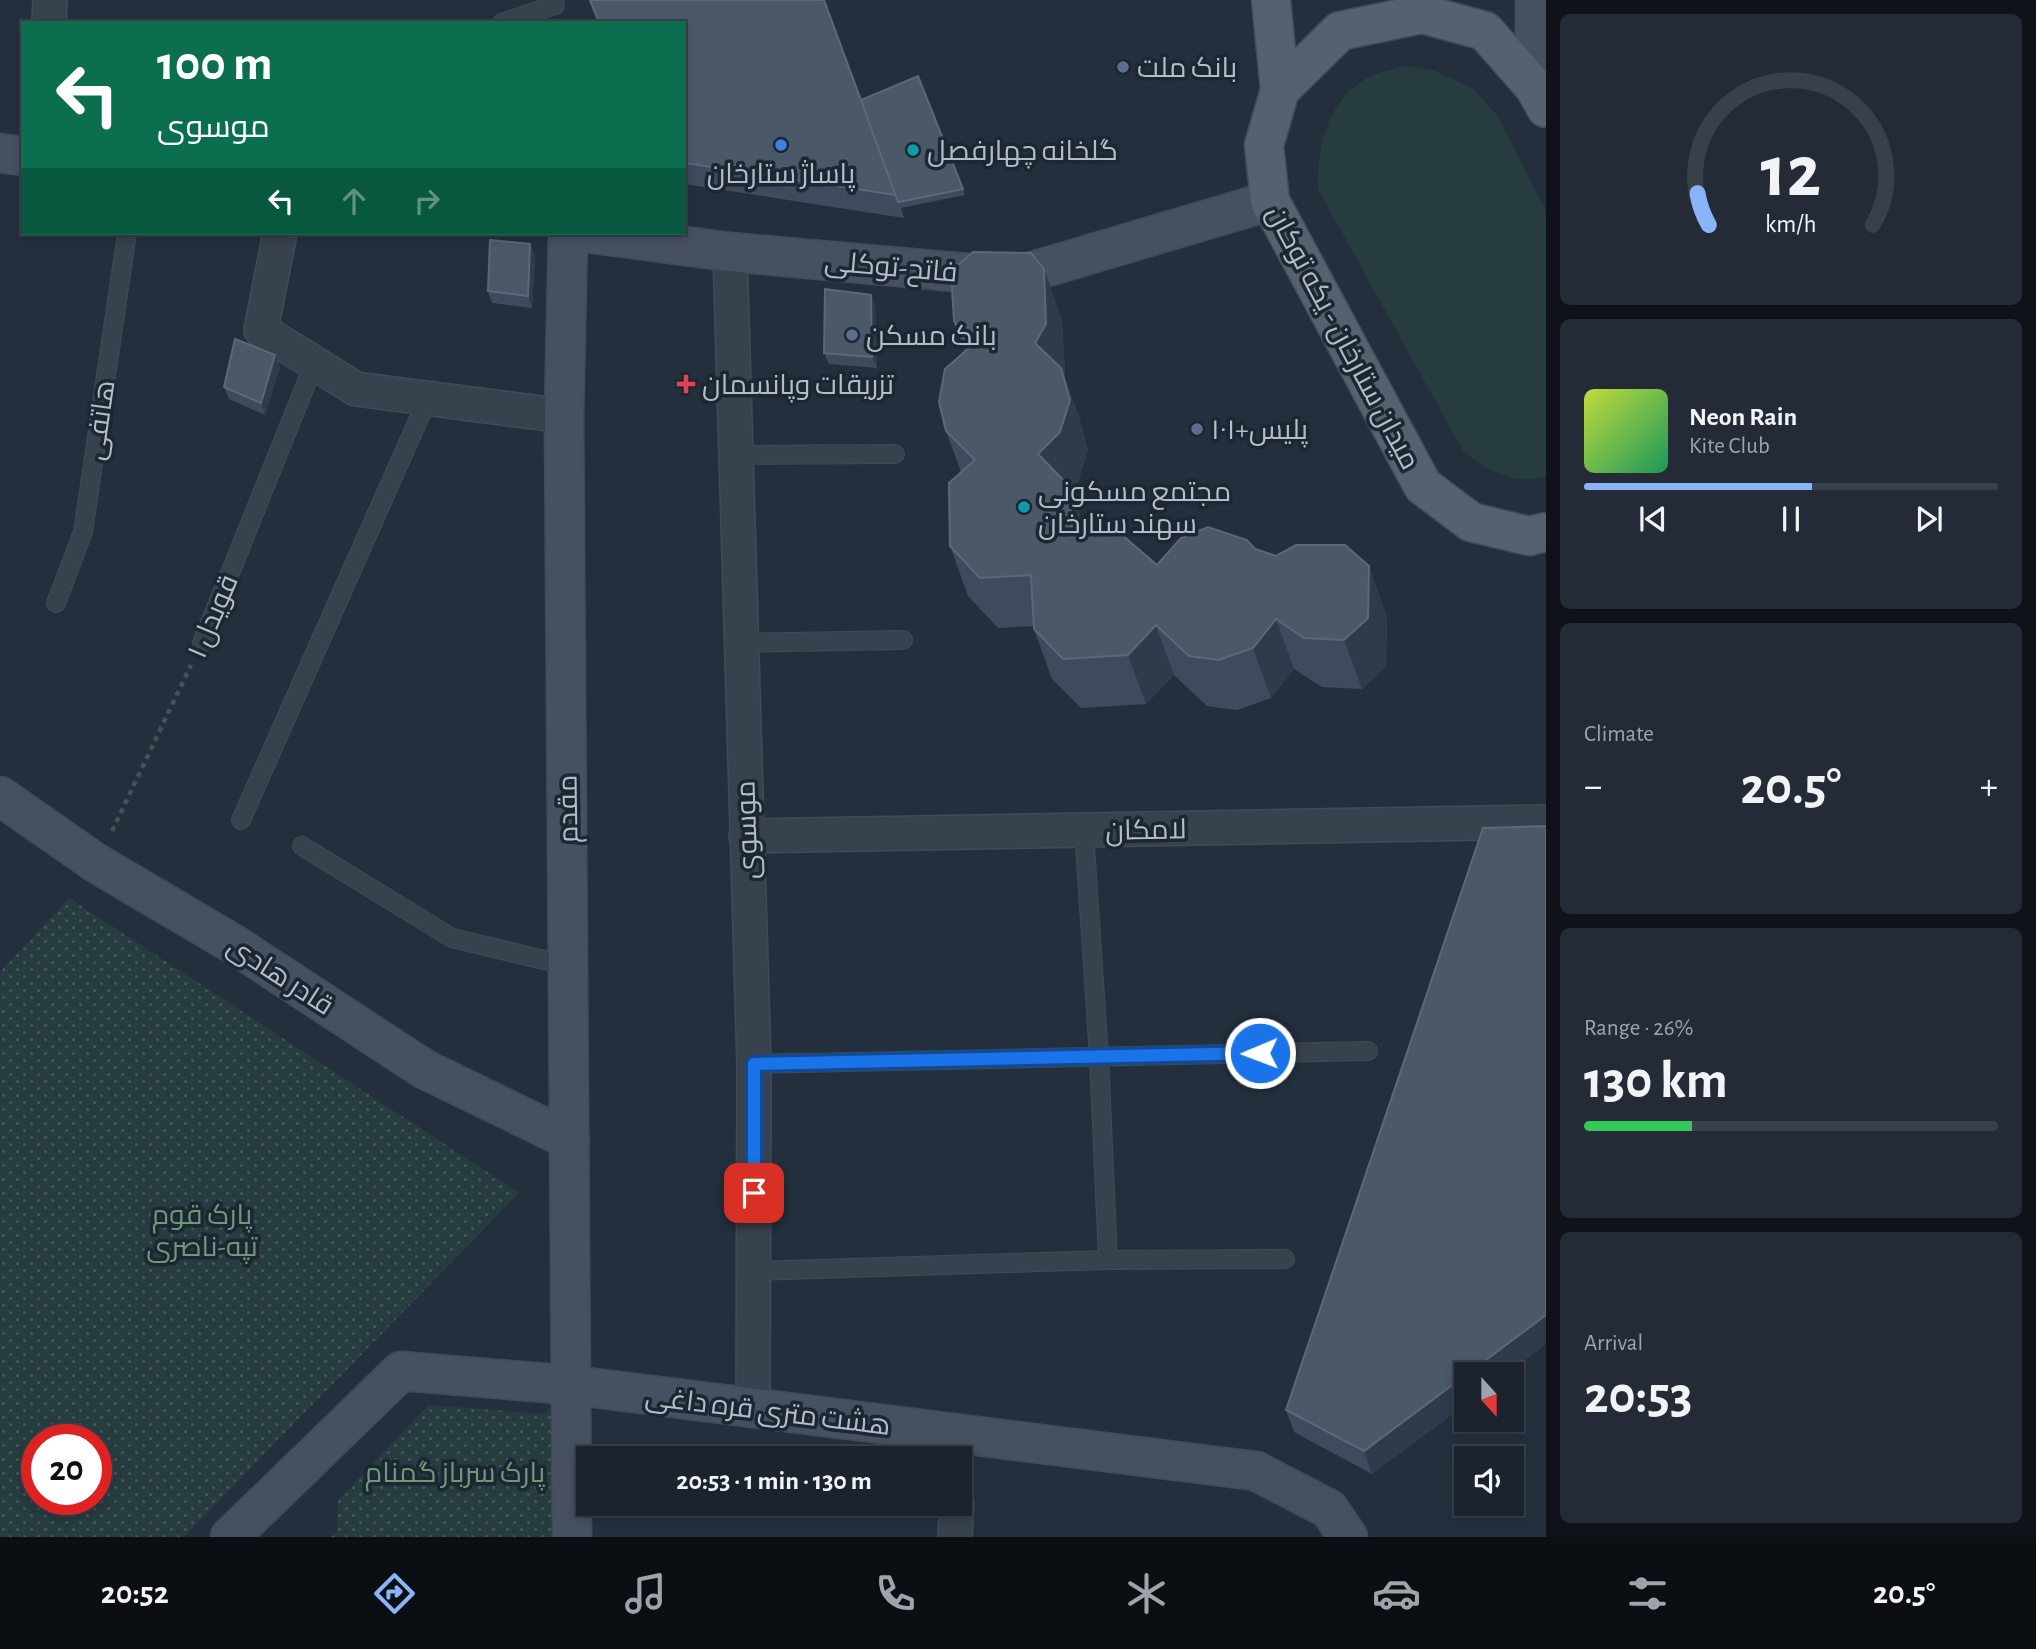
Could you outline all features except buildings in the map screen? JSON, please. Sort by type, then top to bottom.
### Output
[{"type":"main road","points":[[1271,0],[1280,90]]},
{"type":"main road","name":"میدان ستارخان - یکه توکان","points":[[1540,539],[1471,522],[1423,486],[1269,201],[1264,145],[1280,90],[1340,31],[1413,8],[1485,31],[1541,98]]},
{"type":"street","points":[[49,21],[50,0]]},
{"type":"street","points":[[1535,0],[1541,98]]},
{"type":"street","points":[[0,153],[21,156]]},
{"type":"street","name":"فاتح-توکلی","points":[[602,235],[730,252],[1013,277],[1269,201]]},
{"type":"street","points":[[280,235],[261,330],[314,364],[356,389],[564,416]]},
{"type":"street","name":"مقدم","points":[[568,235],[564,416],[572,1537]]},
{"type":"street","name":"موسوی","points":[[730,252],[733,455],[754,1064],[753,1407]]},
{"type":"street","name":"قادر هادی","points":[[0,796],[96,863],[235,945],[424,1069],[570,1140]]},
{"type":"street","name":"لامکان","points":[[746,836],[1546,822]]},
{"type":"street","name":"هشت متری قره داغی","points":[[230,1537],[401,1371],[571,1385],[753,1407],[959,1446]]},
{"type":"street","name":"هشت متری قره داغی","points":[[972,1447],[1256,1471],[1329,1509],[1348,1537]]},
{"type":"street","points":[[955,1537],[956,1516]]},
{"type":"lane","points":[[508,21],[555,5]]},
{"type":"lane","name":"هاتفی","points":[[56,603],[83,531],[127,235]]},
{"type":"lane","name":"قویدل ۱","points":[[202,643],[314,364]]},
{"type":"lane","points":[[241,820],[428,398]]},
{"type":"lane","points":[[733,455],[895,454]]},
{"type":"lane","points":[[740,643],[903,640]]},
{"type":"lane","points":[[1084,831],[1099,1057],[1108,1260]]},
{"type":"lane","points":[[302,846],[452,938],[569,966]]},
{"type":"lane","points":[[754,1064],[1368,1051]]},
{"type":"lane","points":[[754,1271],[1108,1260],[1285,1259]]},
{"type":"path","name":"قویدل ۱","points":[[96,863],[202,643]]},
{"type":"green space","points":[[1405,66],[1436,71],[1473,89],[1497,115],[1546,211],[1546,476],[1523,479],[1501,475],[1480,464],[1462,449],[1318,189],[1320,157],[1327,126],[1342,99],[1353,87],[1367,78]]},
{"type":"green space","name":"پارک قوم تپه-ناصری","points":[[69,898],[519,1193],[184,1537],[0,1537],[0,972]]},
{"type":"green space","name":"پارک سرباز گمنام","points":[[571,1385],[564,1537],[331,1537],[337,1531],[338,1501],[428,1405],[544,1414]]},
{"type":"place","name":"بانک ملت","points":[[1123,67]]},
{"type":"place","name":"پاساژ ستارخان","points":[[781,145]]},
{"type":"place","name":"گلخانه چهارفصل","points":[[913,150]]},
{"type":"place","name":"بانک مسکن","points":[[852,335]]},
{"type":"place","name":"تزریقات وپانسمان","points":[[686,384]]},
{"type":"place","name":"پلیس+۱۰۱","points":[[1197,429]]},
{"type":"place","name":"مجتمع مسکونی سهند ستارخان","points":[[1024,507]]},
{"type":"route","points":[[754,1193],[754,1064],[1260,1053]]}]
